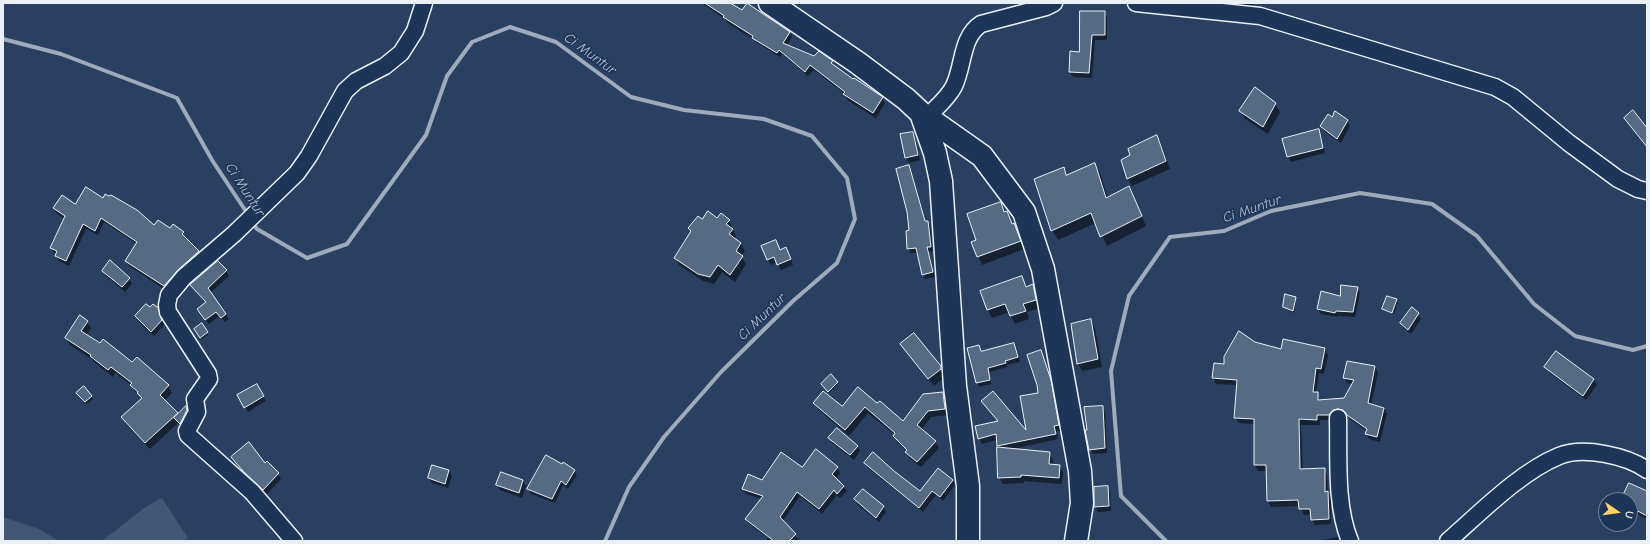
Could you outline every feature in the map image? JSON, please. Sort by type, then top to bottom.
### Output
[{"type":"highway","points":[[770,3],[858,63],[906,99],[924,115],[982,156],[1024,212],[1042,269],[1080,471],[1082,503],[1076,541]]},
{"type":"highway","points":[[924,115],[941,181],[955,386],[968,486],[968,541]]},
{"type":"street","points":[[294,541],[252,492],[187,433],[197,412],[195,399],[209,379],[208,374],[168,312],[167,305],[169,295],[184,277],[234,234],[304,165],[345,91],[356,81],[385,66],[401,53],[415,31],[424,3]]},
{"type":"street","points":[[924,115],[947,96],[954,86],[966,45],[975,28],[981,24],[1046,7],[1054,3]]},
{"type":"street","points":[[1136,3],[1260,16],[1495,87],[1513,97],[1618,179],[1638,189],[1647,191]]},
{"type":"street","points":[[1338,418],[1340,493],[1343,517],[1350,541]]},
{"type":"street","points":[[1448,541],[1511,486],[1539,466],[1561,455],[1583,452],[1615,455],[1647,470]]},
{"type":"shaded area","points":[[162,498],[188,538],[183,541],[101,541],[146,507]]},
{"type":"shaded area","points":[[3,517],[39,529],[59,541],[3,541]]},
{"type":"building","points":[[705,3],[730,3],[742,10],[747,3],[790,32],[783,43],[814,56],[819,51],[833,61],[831,63],[853,79],[854,78],[883,97],[873,113],[843,94],[845,92],[810,65],[805,72],[779,50],[777,53],[752,38],[753,36],[723,17],[724,16]]},
{"type":"building","points":[[1080,11],[1105,11],[1105,35],[1092,35],[1089,73],[1069,72],[1070,51],[1079,52]]},
{"type":"building","points":[[1255,87],[1276,103],[1263,127],[1239,111]]},
{"type":"building","points":[[1633,110],[1647,128],[1647,147],[1624,118]]},
{"type":"building","points":[[1335,111],[1348,120],[1337,139],[1320,126],[1328,114],[1332,117]]},
{"type":"building","points":[[1319,129],[1323,148],[1287,157],[1282,139]]},
{"type":"building","points":[[913,132],[918,155],[905,158],[900,134]]},
{"type":"building","points":[[1157,135],[1166,161],[1127,179],[1121,160],[1130,155],[1128,149]]},
{"type":"building","points":[[1095,163],[1106,198],[1129,186],[1142,216],[1100,237],[1091,213],[1051,231],[1034,179],[1064,167],[1066,175]]},
{"type":"building","points":[[909,165],[925,221],[928,221],[931,247],[927,247],[933,272],[922,275],[916,248],[907,249],[906,231],[909,230],[907,212],[896,169]]},
{"type":"building","points":[[86,187],[103,198],[105,194],[109,196],[111,195],[137,210],[154,225],[158,220],[170,228],[173,224],[184,232],[182,234],[199,251],[178,270],[164,286],[125,261],[137,242],[101,218],[95,231],[83,224],[66,261],[55,256],[57,251],[50,248],[65,216],[53,208],[62,195],[75,204]]},
{"type":"building","points":[[1001,202],[1004,212],[1007,211],[1012,224],[1014,223],[1021,241],[977,257],[971,242],[976,240],[967,214]]},
{"type":"building","points":[[708,211],[717,218],[721,213],[730,220],[726,224],[733,229],[729,234],[741,243],[736,251],[743,256],[730,275],[718,265],[710,277],[698,274],[674,258],[691,231],[688,228],[698,216],[702,219]]},
{"type":"building","points":[[776,240],[780,250],[786,247],[791,259],[777,265],[774,257],[767,260],[761,246]]},
{"type":"building","points":[[110,260],[130,278],[122,287],[102,271]]},
{"type":"building","points":[[218,261],[227,270],[208,288],[226,314],[221,318],[216,312],[205,320],[197,309],[206,302],[190,285]]},
{"type":"building","points":[[1022,276],[1026,287],[1033,284],[1036,300],[1023,304],[1026,311],[1010,316],[1005,304],[987,310],[980,291]]},
{"type":"building","points":[[1341,285],[1358,287],[1353,312],[1336,311],[1335,313],[1317,309],[1321,291],[1340,296]]},
{"type":"building","points":[[1285,294],[1296,297],[1293,311],[1283,307]]},
{"type":"building","points":[[1387,296],[1397,299],[1392,313],[1382,309]]},
{"type":"building","points":[[146,304],[150,307],[153,304],[158,307],[162,320],[151,332],[135,316]]},
{"type":"building","points":[[1412,307],[1419,313],[1408,330],[1400,323]]},
{"type":"building","points":[[80,315],[88,321],[81,331],[100,343],[103,339],[132,362],[137,357],[169,385],[160,395],[178,413],[145,443],[121,417],[142,398],[130,385],[132,383],[111,367],[108,370],[90,356],[91,355],[65,338]]},
{"type":"building","points":[[1091,319],[1098,359],[1077,364],[1071,324]]},
{"type":"building","points":[[202,323],[208,332],[200,338],[194,329]]},
{"type":"building","points":[[1239,331],[1255,342],[1281,349],[1283,339],[1325,348],[1321,369],[1316,368],[1313,392],[1318,392],[1318,400],[1344,398],[1354,380],[1343,378],[1347,361],[1375,366],[1368,403],[1384,408],[1377,437],[1365,434],[1367,429],[1347,415],[1343,410],[1333,410],[1329,415],[1317,415],[1317,420],[1299,419],[1300,469],[1325,468],[1325,492],[1328,491],[1329,519],[1311,520],[1310,509],[1299,509],[1298,500],[1267,501],[1266,465],[1254,465],[1254,419],[1234,418],[1237,380],[1212,378],[1214,363],[1224,364],[1224,357]]},
{"type":"building","points":[[914,333],[941,366],[941,369],[928,379],[900,344]]},
{"type":"building","points":[[1014,343],[1018,357],[1005,361],[1006,363],[988,368],[990,380],[976,383],[967,348],[979,345],[981,351]]},
{"type":"building","points":[[1041,350],[1051,380],[1059,425],[1054,426],[1056,434],[997,446],[996,434],[978,439],[975,426],[998,421],[981,401],[993,391],[1026,430],[1020,396],[1038,393],[1037,385],[1027,355]]},
{"type":"building","points":[[1556,351],[1594,379],[1583,396],[1544,367]]},
{"type":"building","points":[[831,374],[838,382],[828,392],[821,384]]},
{"type":"building","points":[[257,384],[264,396],[244,408],[237,395]]},
{"type":"building","points":[[84,386],[92,396],[85,402],[76,393]]},
{"type":"building","points":[[858,387],[877,403],[880,401],[903,421],[923,394],[943,392],[945,409],[928,411],[917,425],[936,441],[917,462],[905,452],[907,450],[893,436],[895,433],[865,407],[845,430],[813,403],[823,391],[842,406]]},
{"type":"building","points":[[186,406],[187,410],[180,424],[174,418]]},
{"type":"building","points":[[1103,406],[1105,448],[1089,450],[1085,430],[1087,430],[1084,407]]},
{"type":"building","points":[[837,428],[858,446],[850,455],[828,438]]},
{"type":"building","points":[[249,442],[265,463],[267,461],[279,473],[263,490],[231,457]]},
{"type":"building","points":[[997,447],[1050,452],[1049,464],[1060,465],[1059,478],[1021,475],[1021,477],[998,478]]},
{"type":"building","points":[[816,449],[838,467],[832,474],[844,486],[837,494],[834,490],[819,509],[797,492],[780,517],[796,534],[789,541],[774,541],[745,519],[763,496],[742,489],[748,474],[762,480],[781,452],[802,467]]},
{"type":"building","points":[[873,452],[894,471],[920,491],[938,468],[953,480],[940,497],[932,491],[919,508],[864,463]]},
{"type":"building","points":[[546,455],[562,464],[563,462],[575,470],[566,485],[561,481],[552,499],[527,489]]},
{"type":"building","points":[[432,465],[449,470],[445,484],[428,478]]},
{"type":"building","points":[[501,472],[523,480],[519,493],[496,485]]},
{"type":"building","points":[[1629,483],[1647,491],[1647,516],[1638,511],[1638,492],[1625,492]]},
{"type":"building","points":[[1108,486],[1109,506],[1094,507],[1094,487]]},
{"type":"building","points":[[863,489],[884,506],[876,518],[854,499]]},
{"type":"waterway","name":"Ci Muntur","points":[[252,222],[257,229],[307,258],[347,244],[426,135],[447,76],[472,42],[510,27],[556,42],[631,97],[684,110],[764,119],[812,136],[847,178],[855,219],[837,263],[793,301],[721,372],[664,437],[629,487],[605,541]]},
{"type":"waterway","name":"Ci Muntur","points":[[3,39],[61,54],[177,98],[212,160],[249,216]]},
{"type":"waterway","name":"Ci Muntur","points":[[1166,541],[1121,496],[1111,371],[1129,296],[1170,237],[1224,231],[1271,211],[1360,193],[1432,204],[1477,236],[1534,304],[1575,336],[1633,350],[1647,346]]}]
